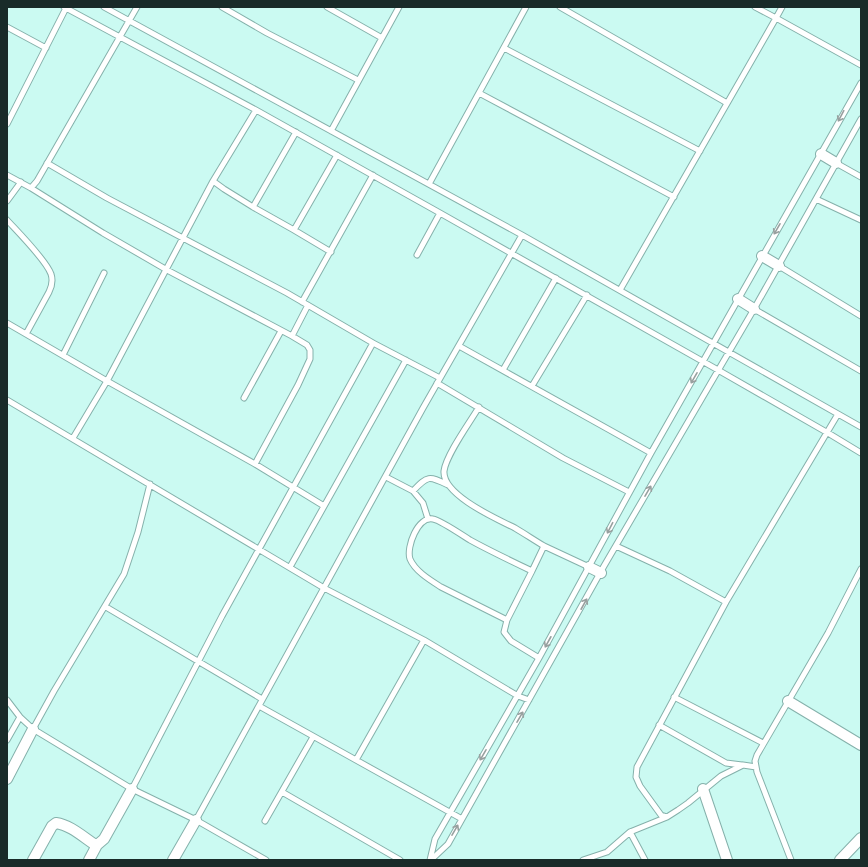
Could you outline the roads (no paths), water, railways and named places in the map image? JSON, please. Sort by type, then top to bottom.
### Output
[{"type":"street","points":[[821,154],[836,163]]},
{"type":"street","points":[[762,256],[779,266]]},
{"type":"street","points":[[738,299],[754,308]]},
{"type":"street","points":[[589,567],[601,573]]},
{"type":"street","points":[[788,701],[861,745]]},
{"type":"street","points":[[7,779],[33,728]]},
{"type":"street","points":[[89,860],[97,845],[104,839],[132,788]]},
{"type":"street","points":[[703,790],[727,860]]},
{"type":"street","points":[[173,860],[196,820]]},
{"type":"street","points":[[33,860],[52,826],[56,823],[63,824],[97,845]]},
{"type":"street","points":[[840,860],[861,838]]},
{"type":"lane","points":[[104,7],[522,235],[861,427]]},
{"type":"lane","points":[[31,188],[37,181],[137,7]]},
{"type":"lane","points":[[222,7],[267,33],[358,80]]},
{"type":"lane","points":[[327,7],[382,38]]},
{"type":"lane","points":[[330,131],[398,7]]},
{"type":"lane","points":[[429,184],[526,7]]},
{"type":"lane","points":[[560,7],[727,103]]},
{"type":"lane","points":[[755,7],[861,65]]},
{"type":"lane","points":[[620,290],[782,7]]},
{"type":"lane","points":[[7,124],[65,8],[256,110],[373,175],[828,432],[861,453]]},
{"type":"lane","points":[[7,27],[46,48]]},
{"type":"lane","points":[[504,48],[700,151]]},
{"type":"lane","points":[[431,860],[435,839],[518,696],[650,453],[704,362],[762,256],[861,83]]},
{"type":"lane","points":[[479,93],[674,197]]},
{"type":"lane","points":[[73,438],[107,381],[213,181],[256,110]]},
{"type":"lane","points":[[431,860],[448,844],[616,546],[779,266],[861,120]]},
{"type":"lane","points":[[253,207],[296,132]]},
{"type":"lane","points":[[294,230],[337,155]]},
{"type":"lane","points":[[47,163],[107,198],[308,305],[373,343],[406,360],[521,434],[563,458],[629,492]]},
{"type":"lane","points":[[836,163],[861,177]]},
{"type":"lane","points":[[7,175],[31,188],[102,233],[167,270],[307,345],[310,350],[310,359],[298,385],[255,464]]},
{"type":"lane","points":[[302,302],[373,175]]},
{"type":"lane","points":[[213,181],[224,190],[331,252]]},
{"type":"lane","points":[[7,202],[21,182]]},
{"type":"lane","points":[[816,199],[861,220]]},
{"type":"lane","points":[[417,255],[440,213]]},
{"type":"lane","points":[[7,220],[43,262],[51,274],[52,287],[26,334]]},
{"type":"lane","points":[[196,820],[439,381],[522,235]]},
{"type":"lane","points":[[779,266],[861,316]]},
{"type":"lane","points":[[63,355],[104,273]]},
{"type":"lane","points":[[503,370],[556,278]]},
{"type":"lane","points":[[532,386],[587,295]]},
{"type":"lane","points":[[292,336],[308,305]]},
{"type":"lane","points":[[754,308],[861,371]]},
{"type":"lane","points":[[7,323],[255,464],[324,506]]},
{"type":"lane","points":[[244,398],[282,331]]},
{"type":"lane","points":[[132,788],[198,662],[373,343]]},
{"type":"lane","points":[[459,346],[650,453]]},
{"type":"lane","points":[[290,567],[406,360]]},
{"type":"lane","points":[[7,400],[324,588],[424,640],[518,696],[530,700]]},
{"type":"lane","points":[[479,407],[446,464],[444,477],[448,484],[455,492],[488,515],[544,546],[589,567]]},
{"type":"lane","points":[[667,816],[661,815],[640,786],[636,777],[639,761],[726,602],[838,414]]},
{"type":"lane","points":[[386,477],[413,491],[423,503],[428,519]]},
{"type":"lane","points":[[413,491],[423,480],[433,478],[448,484]]},
{"type":"lane","points":[[33,728],[61,679],[106,607],[124,574],[132,555],[150,484]]},
{"type":"lane","points":[[507,620],[441,588],[414,565],[408,554],[409,546],[419,525],[428,519],[437,520],[532,571]]},
{"type":"lane","points":[[539,658],[518,646],[506,637],[504,632],[507,620],[544,546]]},
{"type":"lane","points":[[616,546],[670,571],[726,602]]},
{"type":"lane","points":[[791,860],[756,767],[756,755],[828,633],[861,569]]},
{"type":"lane","points":[[106,607],[262,699]]},
{"type":"lane","points":[[356,760],[424,640]]},
{"type":"lane","points":[[674,697],[763,743]]},
{"type":"lane","points":[[7,700],[20,717],[33,728],[132,788],[196,820],[266,860]]},
{"type":"lane","points":[[259,706],[462,819]]},
{"type":"lane","points":[[7,740],[20,717]]},
{"type":"lane","points":[[659,725],[726,763],[756,767]]},
{"type":"lane","points":[[265,821],[313,737]]},
{"type":"lane","points":[[583,860],[607,852],[630,832],[667,816],[688,803],[720,776],[744,765]]},
{"type":"lane","points":[[282,792],[400,860]]},
{"type":"lane","points":[[630,832],[646,860]]}]
